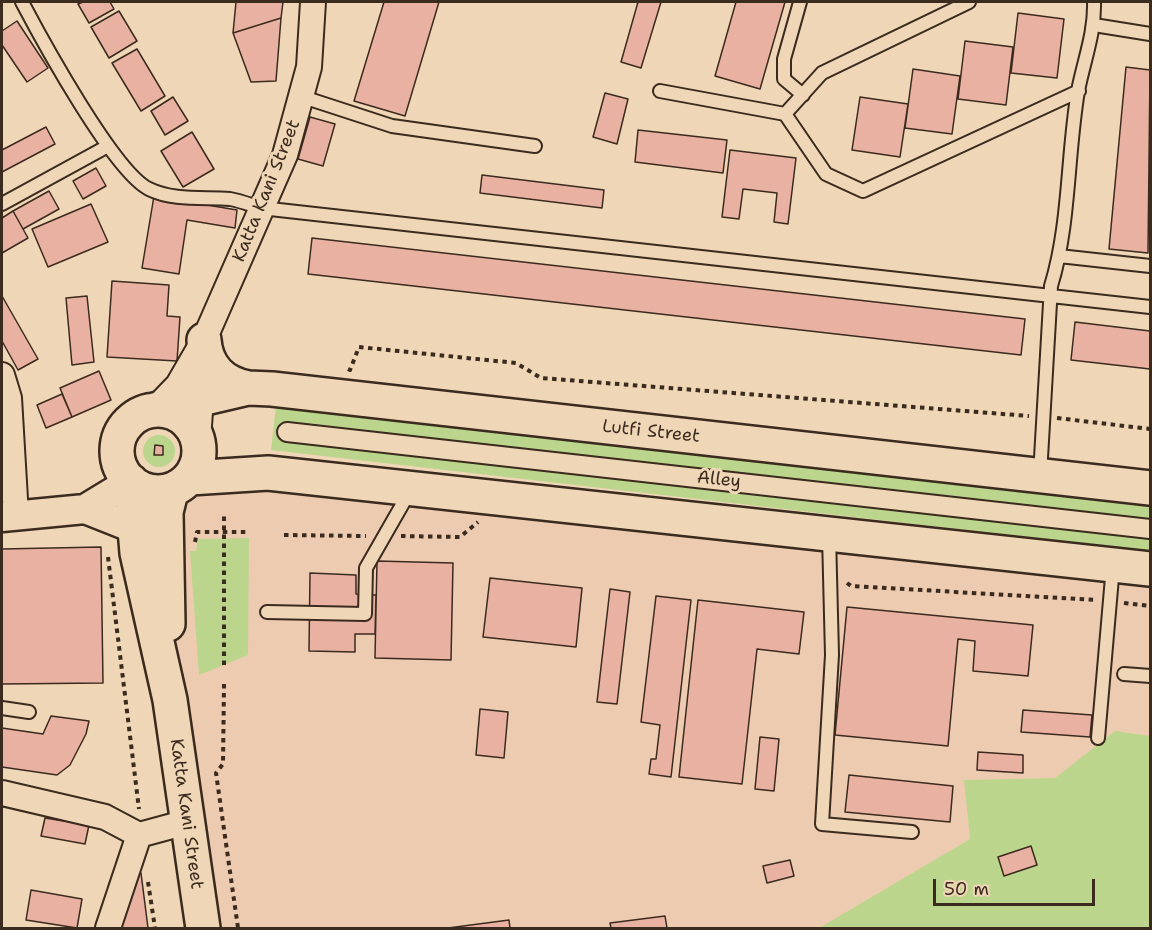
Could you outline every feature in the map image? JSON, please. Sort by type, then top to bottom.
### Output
[{"type":"main road","points":[[204,340],[208,358],[217,373],[227,381],[248,388]]},
{"type":"main road","name":"Lutfi Street","points":[[154,410],[248,388],[1150,488]]},
{"type":"main road","points":[[180,485],[199,459],[198,439],[191,427],[181,417],[168,411],[154,410],[134,418],[124,428],[119,440],[118,459],[131,481],[148,491],[261,473],[1150,569]]},
{"type":"main road","name":"Katta Kani Street","points":[[131,481],[134,528],[170,700],[203,928]]},
{"type":"main road","name":"Katta Kani Street","points":[[170,700],[165,512],[180,485]]},
{"type":"street","name":"Katta Kani Street","points":[[154,410],[178,385],[204,340],[285,155],[303,97],[309,67],[313,2]]},
{"type":"street","name":"Katta Kani Street","points":[[198,439],[204,340]]},
{"type":"street","points":[[2,375],[9,398],[9,517],[85,510],[134,528]]},
{"type":"street","name":"Alley","points":[[287,432],[1150,529]]},
{"type":"street","points":[[85,510],[131,481]]},
{"type":"street","points":[[2,793],[105,817],[140,834],[187,822]]},
{"type":"street","points":[[108,928],[140,834]]},
{"type":"lane","points":[[22,2],[108,146],[148,189],[175,196],[233,200],[261,208],[1150,307]]},
{"type":"lane","points":[[800,2],[784,59],[784,79],[803,95]]},
{"type":"lane","points":[[785,114],[822,73],[969,2]]},
{"type":"lane","points":[[1040,476],[1051,295],[1059,256],[1078,91],[1094,25],[1094,2]]},
{"type":"lane","points":[[1094,25],[1150,34]]},
{"type":"lane","points":[[660,91],[785,114],[826,174],[863,191],[1078,91]]},
{"type":"lane","points":[[303,97],[392,126],[536,146]]},
{"type":"lane","points":[[2,204],[108,146]]},
{"type":"lane","points":[[1059,256],[1150,266]]},
{"type":"lane","points":[[267,612],[365,614],[366,568],[411,489]]},
{"type":"lane","points":[[829,534],[828,572],[832,656],[822,824],[912,832]]},
{"type":"lane","points":[[1098,738],[1113,565]]},
{"type":"lane","points":[[1124,674],[1150,676]]},
{"type":"lane","points":[[2,708],[29,712]]},
{"type":"path","points":[[340,369],[350,370],[359,347],[516,363],[541,378],[1045,417],[1150,429]]},
{"type":"path","points":[[224,513],[224,665]]},
{"type":"path","points":[[284,535],[460,537],[485,517]]},
{"type":"path","points":[[189,547],[194,546],[197,532],[248,532]]},
{"type":"path","points":[[108,557],[140,834]]},
{"type":"path","points":[[828,572],[851,586],[1110,601],[1150,606]]},
{"type":"path","points":[[224,684],[223,764],[216,773],[238,928]]},
{"type":"path","points":[[147,875],[155,928]]},
{"type":"shaded area","points":[[190,478],[1150,569],[1150,736],[1115,731],[1055,778],[965,780],[970,839],[819,928],[203,928],[177,752],[166,533]],"holes":[[[847,607],[1032,625],[1028,676],[973,671],[975,641],[958,639],[948,746],[835,735]]]},
{"type":"green space","points":[[276,406],[1150,505],[1150,551],[271,450]]},
{"type":"green space","points":[[159,435],[171,439],[175,451],[171,463],[159,467],[147,463],[143,451],[147,439]]},
{"type":"green space","points":[[249,538],[248,655],[199,675],[190,551],[196,551],[198,539]]},
{"type":"green space","points":[[1115,731],[1150,736],[1150,928],[819,928],[970,839],[964,780],[1055,778]]},
{"type":"building","points":[[110,2],[114,9],[89,23],[78,4]]},
{"type":"building","points":[[236,2],[283,2],[281,18],[233,33]]},
{"type":"building","points":[[384,2],[439,2],[405,116],[354,101]]},
{"type":"building","points":[[638,2],[661,2],[641,68],[621,62]]},
{"type":"building","points":[[736,2],[785,2],[760,89],[715,76]]},
{"type":"building","points":[[119,11],[137,41],[109,58],[91,27]]},
{"type":"building","points":[[1018,13],[1064,19],[1057,78],[1011,73]]},
{"type":"building","points":[[281,18],[276,81],[251,82],[233,33]]},
{"type":"building","points":[[17,21],[48,68],[27,82],[2,45],[2,31]]},
{"type":"building","points":[[965,41],[1013,47],[1006,105],[958,99]]},
{"type":"building","points":[[137,49],[165,96],[141,111],[112,63]]},
{"type":"building","points":[[1126,67],[1150,70],[1148,253],[1109,249]]},
{"type":"building","points":[[913,69],[960,76],[952,134],[905,128]]},
{"type":"building","points":[[605,93],[628,99],[617,144],[593,137]]},
{"type":"building","points":[[173,97],[188,121],[165,135],[151,111]]},
{"type":"building","points":[[860,97],[908,104],[900,157],[852,150]]},
{"type":"building","points":[[310,117],[335,124],[323,166],[298,159]]},
{"type":"building","points":[[46,127],[55,144],[2,172],[2,150]]},
{"type":"building","points":[[638,130],[727,140],[723,173],[635,162]]},
{"type":"building","points":[[192,132],[214,169],[183,187],[161,151]]},
{"type":"building","points":[[730,150],[796,158],[788,224],[774,222],[777,193],[743,189],[739,219],[722,217]]},
{"type":"building","points":[[96,168],[106,186],[83,199],[73,181]]},
{"type":"building","points":[[482,175],[604,190],[602,208],[480,193]]},
{"type":"building","points":[[49,191],[59,209],[23,229],[13,211]]},
{"type":"building","points":[[154,196],[237,210],[235,228],[187,220],[179,274],[142,268]]},
{"type":"building","points":[[91,204],[108,242],[48,267],[32,229]]},
{"type":"building","points":[[13,211],[28,238],[2,253],[2,218]]},
{"type":"building","points":[[312,238],[1025,319],[1021,355],[308,274]]},
{"type":"building","points":[[112,281],[169,285],[167,316],[180,317],[177,361],[107,357]]},
{"type":"building","points":[[2,296],[38,359],[18,370],[2,341]]},
{"type":"building","points":[[87,296],[94,362],[72,365],[66,298]]},
{"type":"building","points":[[1075,322],[1150,331],[1150,369],[1071,360]]},
{"type":"building","points":[[99,371],[111,400],[72,417],[60,388]]},
{"type":"building","points":[[62,394],[72,417],[46,428],[37,405]]},
{"type":"building","points":[[155,445],[163,446],[163,455],[154,455]]},
{"type":"building","points":[[101,547],[103,683],[2,684],[2,549]]},
{"type":"building","points":[[377,561],[453,563],[451,660],[375,658]]},
{"type":"building","points":[[310,573],[356,575],[356,594],[376,595],[375,634],[355,634],[355,652],[309,651]]},
{"type":"building","points":[[490,578],[582,588],[576,647],[483,637]]},
{"type":"building","points":[[610,589],[630,592],[617,704],[597,702]]},
{"type":"building","points":[[656,596],[691,600],[671,777],[649,774],[651,759],[656,759],[660,725],[641,722]]},
{"type":"building","points":[[698,600],[804,612],[799,654],[757,649],[742,784],[679,777]]},
{"type":"building","points":[[847,607],[1033,625],[1028,676],[973,671],[975,641],[958,639],[948,746],[835,735]]},
{"type":"building","points":[[480,709],[508,712],[504,758],[476,755]]},
{"type":"building","points":[[1023,710],[1092,715],[1090,737],[1021,732]]},
{"type":"building","points":[[51,716],[89,721],[86,734],[70,765],[57,775],[2,767],[2,728],[43,734]]},
{"type":"building","points":[[760,737],[779,739],[774,791],[755,789]]},
{"type":"building","points":[[978,752],[1023,755],[1023,773],[977,770]]},
{"type":"building","points":[[849,775],[953,786],[950,822],[845,812]]},
{"type":"building","points":[[45,818],[89,825],[85,844],[41,836]]},
{"type":"building","points":[[1031,846],[1037,865],[1004,876],[998,857]]},
{"type":"building","points":[[790,860],[794,876],[767,883],[763,866]]},
{"type":"building","points":[[141,873],[148,928],[119,928],[134,874]]},
{"type":"building","points":[[31,890],[82,899],[77,928],[26,920]]},
{"type":"building","points":[[665,916],[667,928],[611,928],[610,923]]},
{"type":"building","points":[[509,920],[510,928],[448,928]]}]
